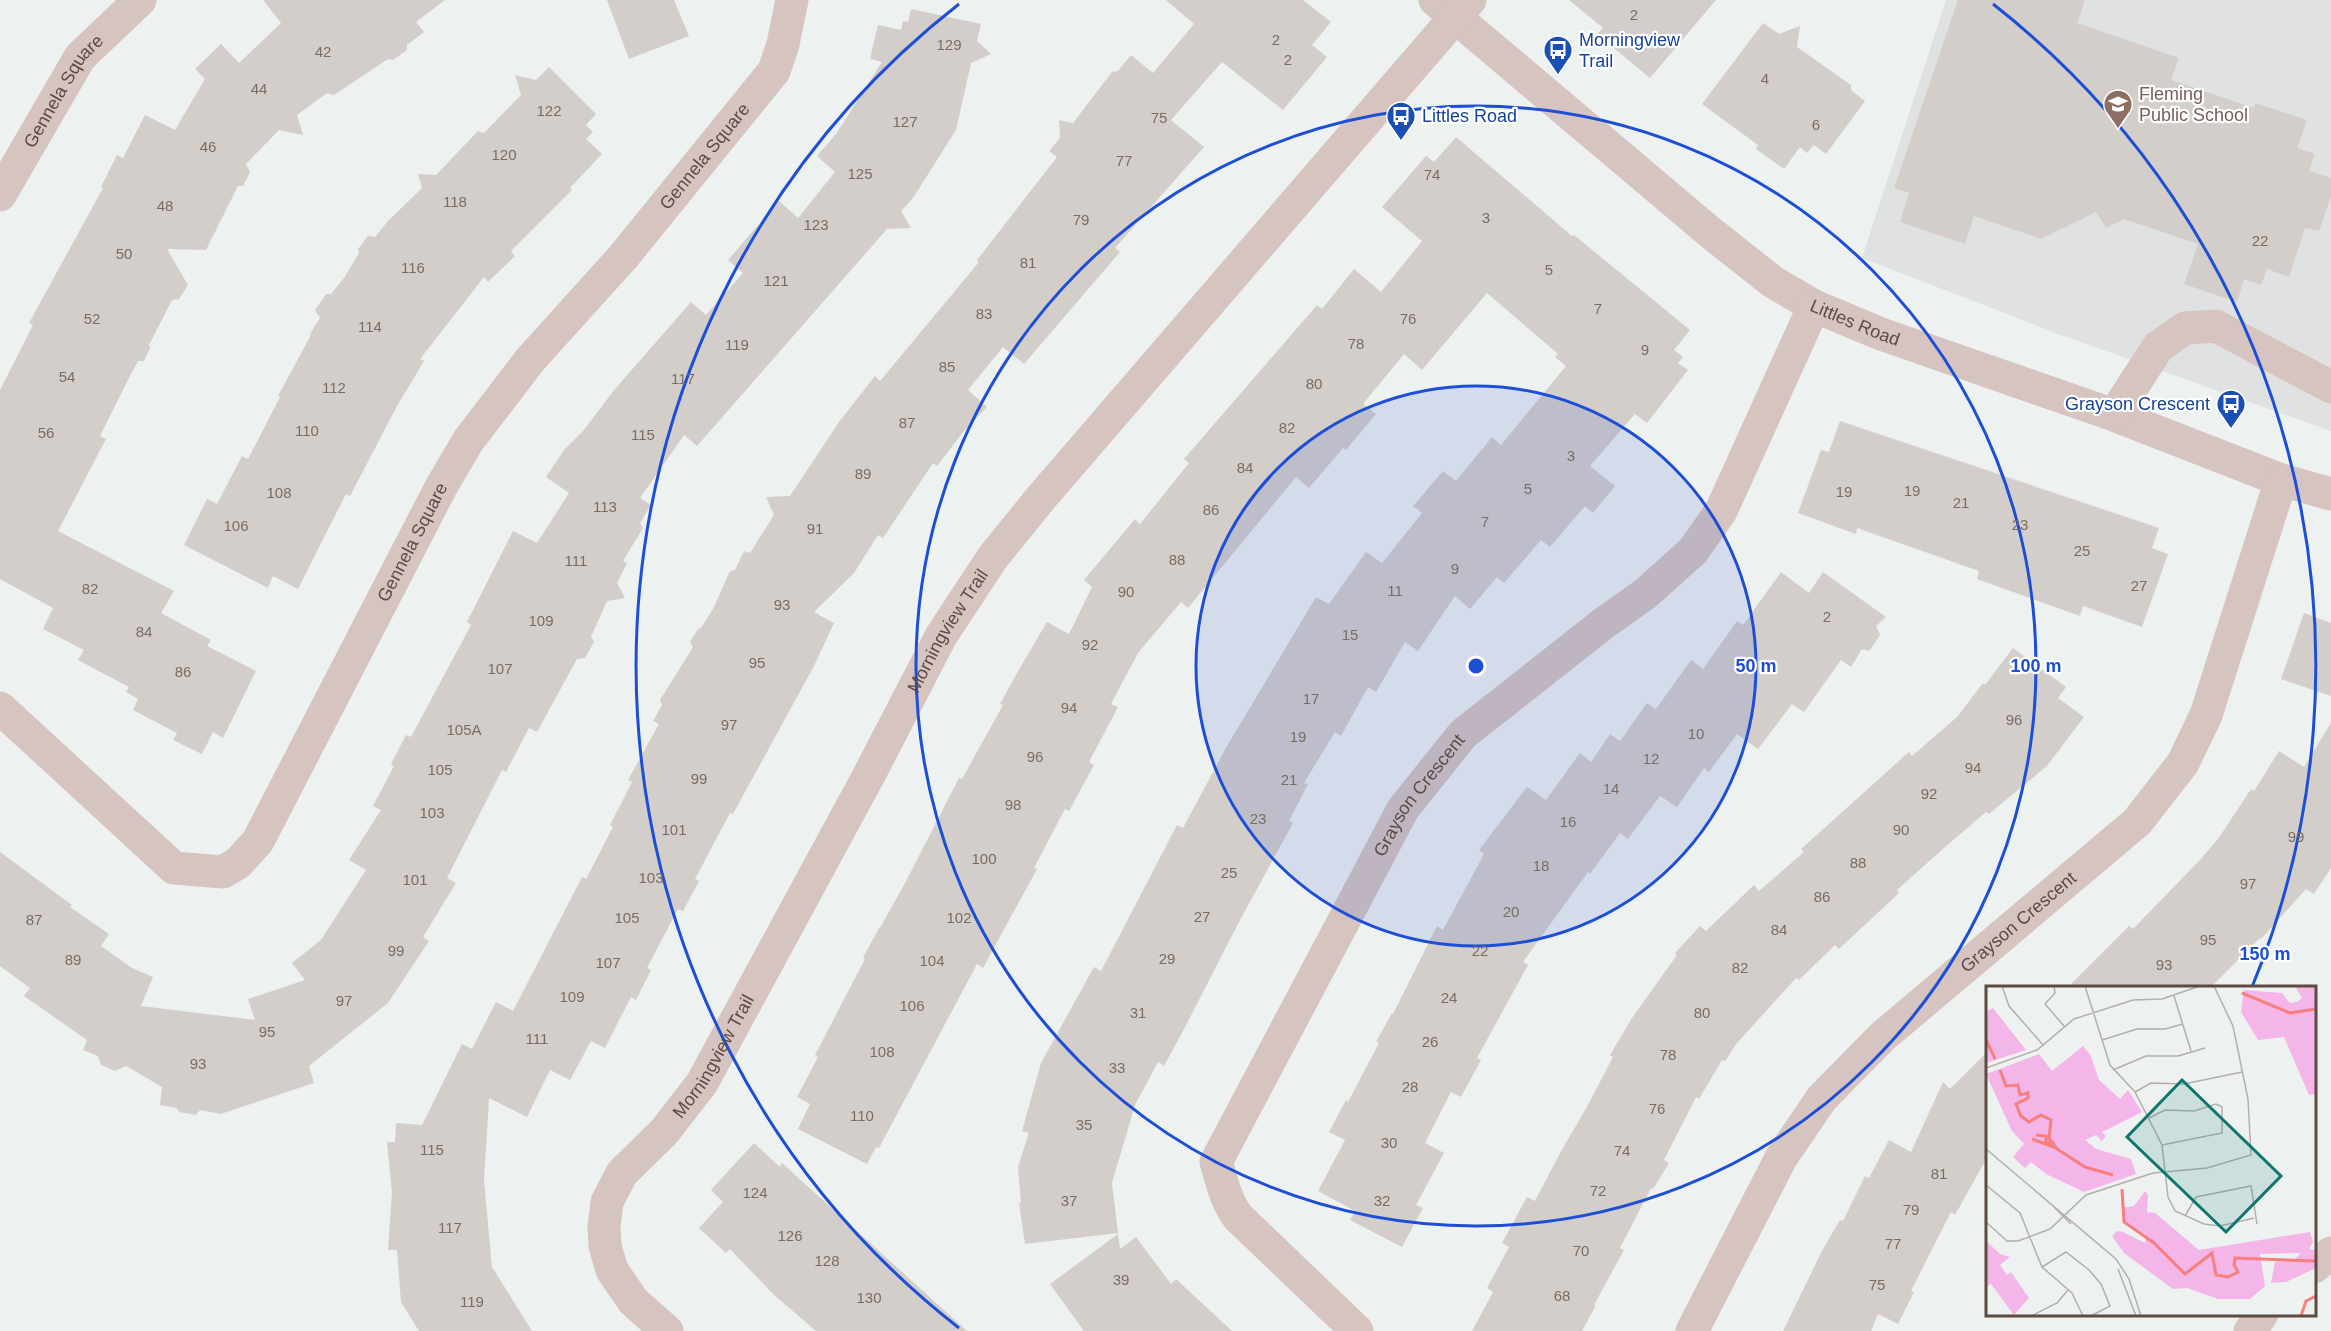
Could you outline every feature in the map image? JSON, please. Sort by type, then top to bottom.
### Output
[{"type":"street","name":"Gennela Square","points":[[0,195],[80,57],[140,0]]},
{"type":"street","name":"Gennela Square","points":[[0,708],[174,868],[223,872],[238,863],[258,841],[441,487],[468,441],[530,360],[623,256],[774,71],[783,44],[792,0]]},
{"type":"street","name":"Littles Road","points":[[1453,6],[1712,233],[1773,282],[1814,306],[1881,334],[2114,416],[2281,480],[2331,494]]},
{"type":"street","name":"Morningview Trail","points":[[667,1331],[633,1301],[612,1270],[605,1246],[604,1227],[607,1202],[622,1173],[664,1131],[702,1083],[869,776],[940,636],[993,557],[1040,499],[1453,6]]},
{"type":"street","name":"Grayson Crescent","points":[[1357,1331],[1238,1217],[1224,1192],[1216,1162],[1403,809],[1463,734],[1604,623],[1645,594],[1693,551],[1721,511],[1814,306]]},
{"type":"street","points":[[2114,416],[2158,347],[2185,328],[2216,326],[2331,387]]},
{"type":"street","name":"Grayson Crescent","points":[[1692,1331],[1781,1158],[1822,1098],[1882,1037],[2136,822],[2183,764],[2206,715],[2281,480]]},
{"type":"street","points":[[2316,1265],[2331,1253]]},
{"type":"street","points":[[2250,1331],[2261,1316]]},
{"type":"shaded area","name":"Fleming Public School","points":[[1946,0],[2331,0],[2331,431],[2061,335],[1862,258]]},
{"type":"building","points":[[263,0],[445,0],[416,22],[424,32],[407,45],[407,50],[393,60],[388,59],[334,95],[327,93],[297,115],[303,135],[279,130],[246,164],[250,172],[243,186],[238,186],[206,250],[167,249],[188,285],[179,299],[172,300],[149,345],[150,348],[144,361],[138,361],[130,376],[100,436],[106,439],[58,531],[174,591],[161,613],[211,640],[207,646],[256,671],[223,738],[213,732],[202,754],[173,740],[177,733],[133,710],[138,699],[126,692],[129,687],[78,660],[84,650],[43,629],[53,608],[0,579],[0,390],[33,325],[29,323],[103,188],[101,187],[117,155],[123,158],[145,115],[175,130],[205,79],[195,69],[221,44],[239,63],[281,23]]},
{"type":"building","points":[[607,0],[674,0],[689,36],[629,59]]},
{"type":"building","points":[[1166,0],[1303,0],[1331,22],[1312,45],[1327,57],[1283,110],[1222,62],[1171,120],[1204,147],[1115,248],[1120,252],[1024,364],[1003,347],[968,390],[987,407],[964,431],[937,466],[933,463],[883,538],[878,535],[854,573],[814,612],[834,623],[814,666],[733,814],[730,813],[695,879],[699,881],[683,911],[678,909],[647,968],[651,970],[636,1000],[631,997],[605,1048],[591,1041],[570,1080],[550,1070],[527,1117],[489,1098],[484,1181],[492,1267],[532,1331],[419,1331],[401,1302],[397,1250],[388,1250],[392,1193],[387,1142],[395,1142],[396,1123],[422,1125],[462,1044],[472,1049],[496,1002],[513,1011],[582,877],[586,879],[613,827],[610,825],[632,782],[628,780],[659,724],[653,721],[662,705],[660,700],[693,647],[690,642],[713,609],[730,571],[735,570],[744,551],[750,553],[774,515],[766,497],[790,496],[839,422],[875,376],[880,381],[979,262],[977,260],[1057,157],[1049,151],[1060,138],[1059,120],[1073,123],[1112,72],[1118,71],[1131,55],[1153,73],[1194,24]]},
{"type":"building","points":[[1569,0],[1716,0],[1650,78],[1597,34],[1603,28]]},
{"type":"building","points":[[1958,0],[2085,0],[2077,23],[2179,58],[2171,80],[2254,108],[2255,103],[2307,120],[2297,148],[2315,154],[2309,171],[2331,178],[2331,196],[2319,231],[2305,228],[2289,277],[2267,269],[2261,285],[2244,279],[2237,302],[2184,284],[2198,244],[2124,219],[2106,228],[2096,212],[2041,239],[1974,216],[1965,244],[1900,222],[1909,193],[1894,188]]},
{"type":"building","points":[[911,9],[981,24],[977,41],[991,54],[971,63],[956,130],[913,198],[901,211],[911,228],[887,229],[697,446],[684,435],[640,498],[651,505],[640,523],[643,528],[623,561],[627,563],[617,583],[625,598],[607,601],[591,637],[594,642],[585,658],[577,659],[537,732],[529,728],[506,772],[502,770],[447,878],[456,883],[423,937],[429,941],[388,1003],[309,1066],[314,1083],[221,1114],[200,1110],[196,1115],[160,1105],[162,1087],[126,1066],[115,1071],[101,1065],[98,1056],[83,1050],[87,1040],[24,996],[30,988],[0,966],[0,852],[72,905],[70,907],[109,934],[101,946],[132,968],[153,977],[141,1006],[255,1020],[248,999],[305,980],[292,963],[321,940],[366,870],[349,860],[381,810],[373,806],[394,766],[391,764],[406,735],[411,737],[471,625],[467,622],[513,531],[537,543],[569,493],[546,477],[564,450],[583,431],[615,389],[691,302],[706,315],[743,273],[728,260],[779,201],[798,218],[835,172],[817,156],[836,134],[882,62],[870,59],[878,25],[901,30],[903,21],[908,22]]},
{"type":"building","points":[[1763,23],[1779,34],[1800,26],[1797,47],[1851,85],[1851,90],[1865,101],[1826,154],[1814,145],[1807,153],[1800,147],[1784,169],[1756,149],[1758,145],[1702,104]]},
{"type":"building","points":[[549,67],[596,114],[586,125],[593,132],[586,139],[602,154],[570,188],[572,190],[511,251],[515,256],[488,282],[484,277],[420,359],[424,361],[397,406],[350,496],[346,494],[298,589],[273,576],[268,588],[184,545],[207,499],[217,504],[242,456],[248,459],[280,397],[278,396],[320,318],[315,310],[326,294],[331,294],[344,278],[359,253],[358,249],[368,236],[375,237],[422,188],[418,174],[436,175],[478,131],[484,133],[521,95],[515,75],[536,80]]},
{"type":"building","points":[[1456,137],[1572,236],[1574,235],[1690,330],[1674,350],[1683,357],[1678,363],[1688,370],[1647,423],[1635,414],[1590,466],[1615,486],[1593,513],[1585,506],[1550,547],[1541,540],[1504,583],[1497,577],[1470,609],[1455,596],[1418,651],[1405,642],[1376,692],[1368,687],[1341,736],[1335,732],[1304,783],[1308,784],[1289,821],[1293,823],[1183,1031],[1164,1066],[1158,1062],[1135,1105],[1112,1183],[1118,1233],[1025,1244],[1019,1203],[1021,1203],[1018,1167],[1029,1133],[1022,1131],[1041,1063],[1094,967],[1101,971],[1177,825],[1183,828],[1227,746],[1316,597],[1329,604],[1366,552],[1382,563],[1422,513],[1413,506],[1443,471],[1456,481],[1492,437],[1501,445],[1566,366],[1555,357],[1558,354],[1487,293],[1422,370],[1404,354],[1363,404],[1376,414],[1346,450],[1343,448],[1309,488],[1296,477],[1188,608],[1181,602],[1138,653],[1111,704],[1118,707],[1089,762],[1094,765],[1069,811],[1065,809],[1034,868],[1037,869],[983,968],[977,964],[879,1148],[876,1147],[867,1164],[798,1129],[810,1104],[797,1097],[818,1057],[815,1055],[865,959],[863,958],[959,778],[962,779],[1003,705],[1000,704],[1047,622],[1069,634],[1092,587],[1084,580],[1135,519],[1140,524],[1189,463],[1184,459],[1317,305],[1322,309],[1354,269],[1381,292],[1422,241],[1382,207],[1426,156],[1434,162]]},
{"type":"building","points":[[1840,421],[2159,528],[2152,548],[2168,554],[2142,627],[2083,606],[2080,616],[1977,579],[1979,571],[1857,528],[1856,534],[1798,513],[1821,450],[1829,452]]},
{"type":"building","points":[[1781,572],[1809,593],[1823,572],[1886,617],[1876,626],[1880,635],[1869,651],[1862,649],[1851,667],[1841,660],[1804,712],[1792,704],[1758,749],[1737,734],[1709,772],[1704,768],[1677,807],[1660,796],[1628,839],[1620,833],[1590,874],[1588,872],[1523,962],[1528,965],[1477,1058],[1481,1060],[1461,1097],[1451,1092],[1425,1143],[1444,1153],[1416,1205],[1423,1208],[1402,1247],[1350,1220],[1355,1211],[1318,1191],[1345,1140],[1329,1132],[1346,1100],[1348,1102],[1379,1043],[1376,1042],[1393,1014],[1437,926],[1443,930],[1484,854],[1479,850],[1527,787],[1546,800],[1580,753],[1591,762],[1610,734],[1620,741],[1647,703],[1656,709],[1691,660],[1703,669],[1737,621],[1743,625]]},
{"type":"building","points":[[2304,613],[2331,623],[2331,696],[2281,679]]},
{"type":"building","points":[[2013,648],[2066,687],[2058,698],[2084,717],[2047,766],[1989,814],[1986,812],[1944,848],[1897,890],[1899,893],[1839,949],[1835,945],[1799,980],[1796,978],[1737,1043],[1725,1061],[1722,1060],[1699,1099],[1696,1097],[1664,1160],[1669,1163],[1653,1189],[1651,1188],[1620,1248],[1624,1250],[1582,1331],[1472,1331],[1493,1292],[1487,1288],[1509,1247],[1502,1243],[1527,1197],[1535,1201],[1613,1057],[1610,1055],[1632,1018],[1677,955],[1675,953],[1700,926],[1706,931],[1754,885],[1759,891],[1804,852],[1801,849],[1909,752],[1912,756],[1957,717]]},
{"type":"building","points":[[2331,723],[2331,868],[2314,894],[2306,889],[2261,939],[2212,986],[2069,986],[2129,926],[2133,929],[2199,861],[2218,839],[2251,789],[2254,791],[2279,751],[2304,767]]},
{"type":"building","points":[[1986,1053],[1986,1160],[1955,1215],[1951,1212],[1911,1291],[1914,1292],[1898,1324],[1878,1314],[1871,1331],[1783,1331],[1823,1249],[1840,1220],[1843,1221],[1865,1176],[1869,1178],[1889,1140],[1911,1152],[1943,1082],[1950,1089]]},
{"type":"building","points":[[754,1143],[780,1167],[782,1163],[967,1331],[816,1331],[773,1294],[730,1249],[726,1253],[699,1228],[723,1202],[711,1190]]},
{"type":"building","points":[[1118,1234],[1120,1249],[1136,1237],[1171,1284],[1176,1279],[1232,1331],[1084,1331],[1050,1284]]},
{"type":"place","name":"Morningview Trail","points":[[1558,76]]},
{"type":"place","name":"Fleming Public School","points":[[2118,130]]},
{"type":"place","name":"Littles Road","points":[[1401,142]]},
{"type":"place","name":"Grayson Crescent","points":[[2231,430]]}]
